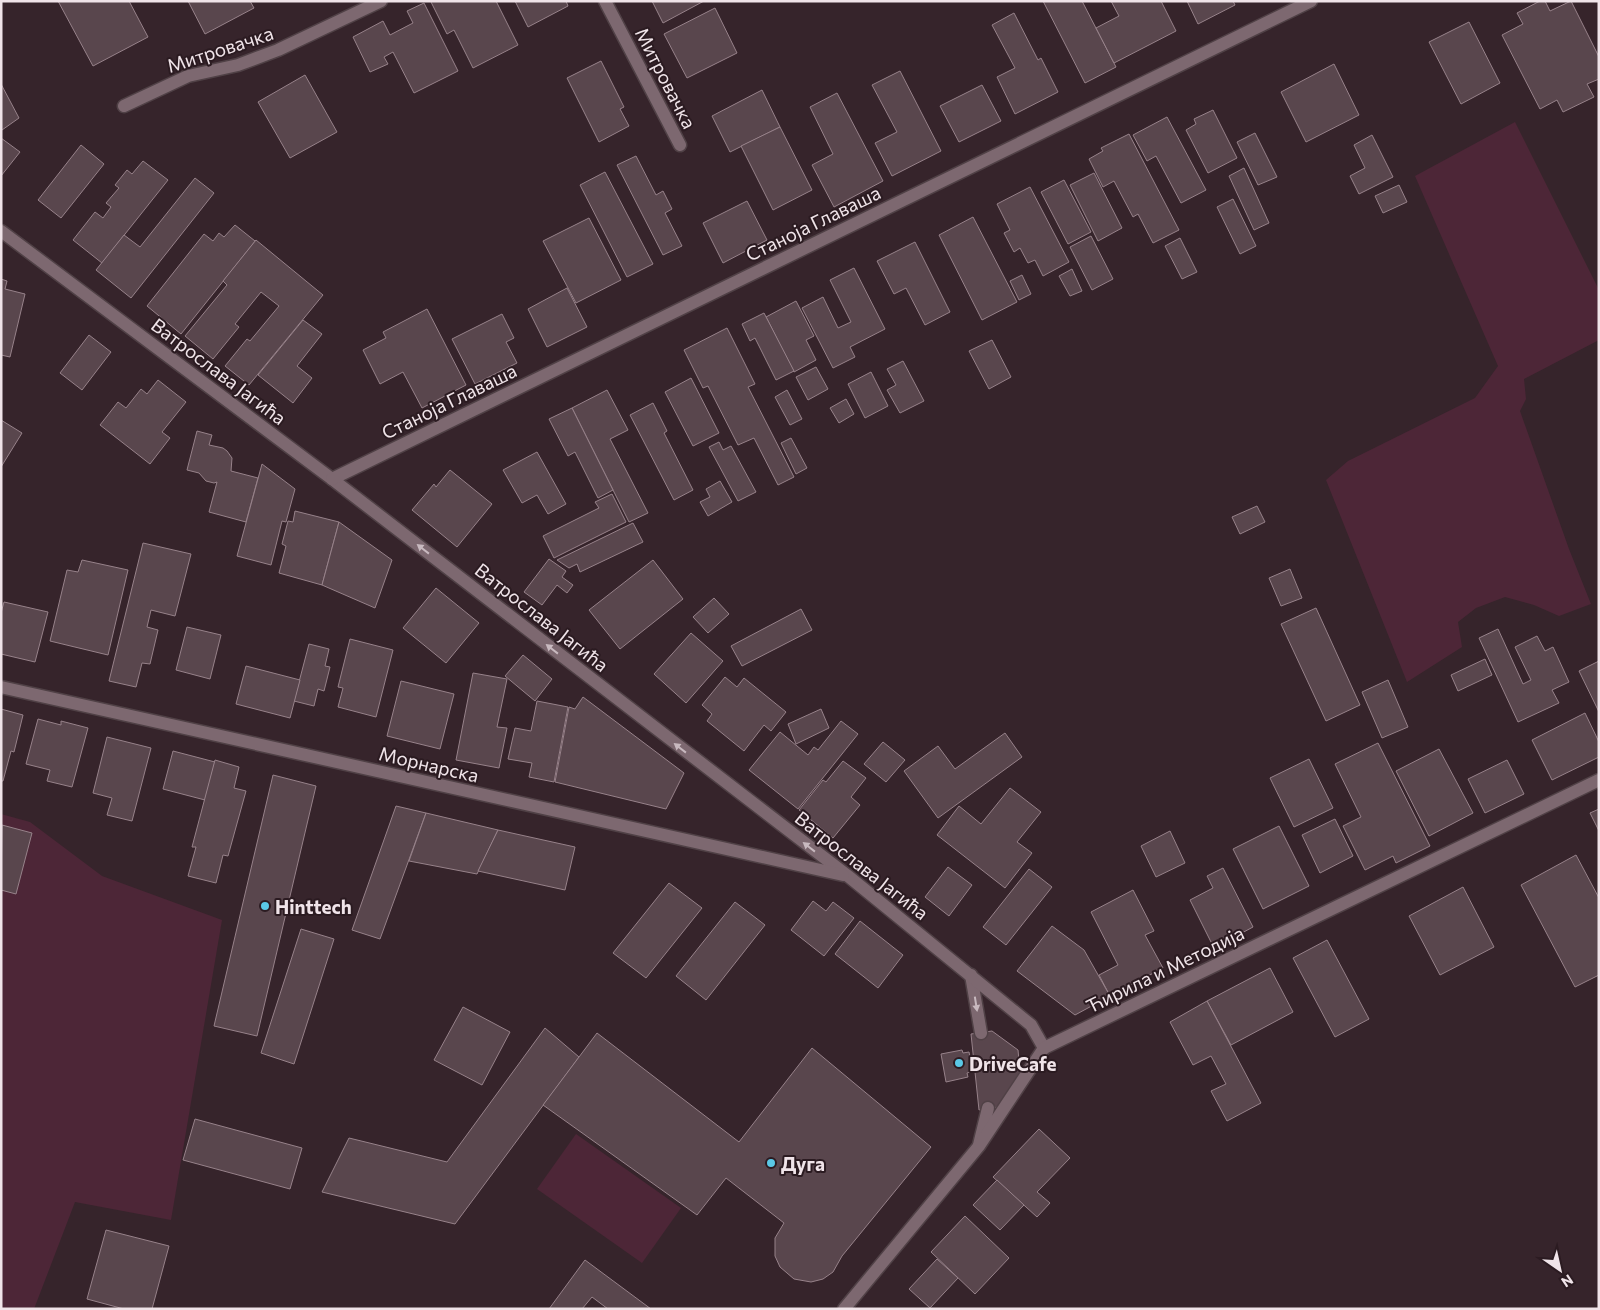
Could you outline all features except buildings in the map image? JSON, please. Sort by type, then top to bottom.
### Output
[{"type":"street","name":"Митровачка","points":[[124,106],[188,76],[238,65],[278,50],[381,1]]},
{"type":"street","name":"Митровачка","points":[[606,1],[680,145]]},
{"type":"street","name":"Станоја Главаша","points":[[332,479],[1311,1]]},
{"type":"street","name":"Ватрослава Јагића","points":[[1,231],[332,479],[848,876],[972,975],[1031,1025],[1044,1048]]},
{"type":"street","name":"Морнарска","points":[[1,687],[848,876]]},
{"type":"street","name":"Ћирила и Методија","points":[[1044,1048],[1599,780]]},
{"type":"street","points":[[972,975],[981,1033]]},
{"type":"street","points":[[844,1309],[979,1146],[1044,1048]]},
{"type":"street","points":[[979,1146],[988,1108]]},
{"type":"shaded area","points":[[1515,122],[1599,290],[1599,340],[1524,379],[1526,399],[1520,411],[1569,549],[1591,604],[1559,616],[1534,605],[1505,597],[1476,608],[1458,622],[1462,647],[1407,682],[1326,480],[1348,461],[1475,398],[1498,366],[1415,176]]},
{"type":"shaded area","points":[[1,814],[30,822],[102,876],[222,920],[171,1220],[75,1202],[34,1309],[1,1309]]},
{"type":"shaded area","points":[[576,1134],[681,1208],[642,1263],[537,1189]]},
{"type":"place","name":"Hinttech","points":[[265,906]]},
{"type":"place","name":"DriveCafe","points":[[959,1063]]},
{"type":"place","name":"Дуга","points":[[771,1163]]}]
